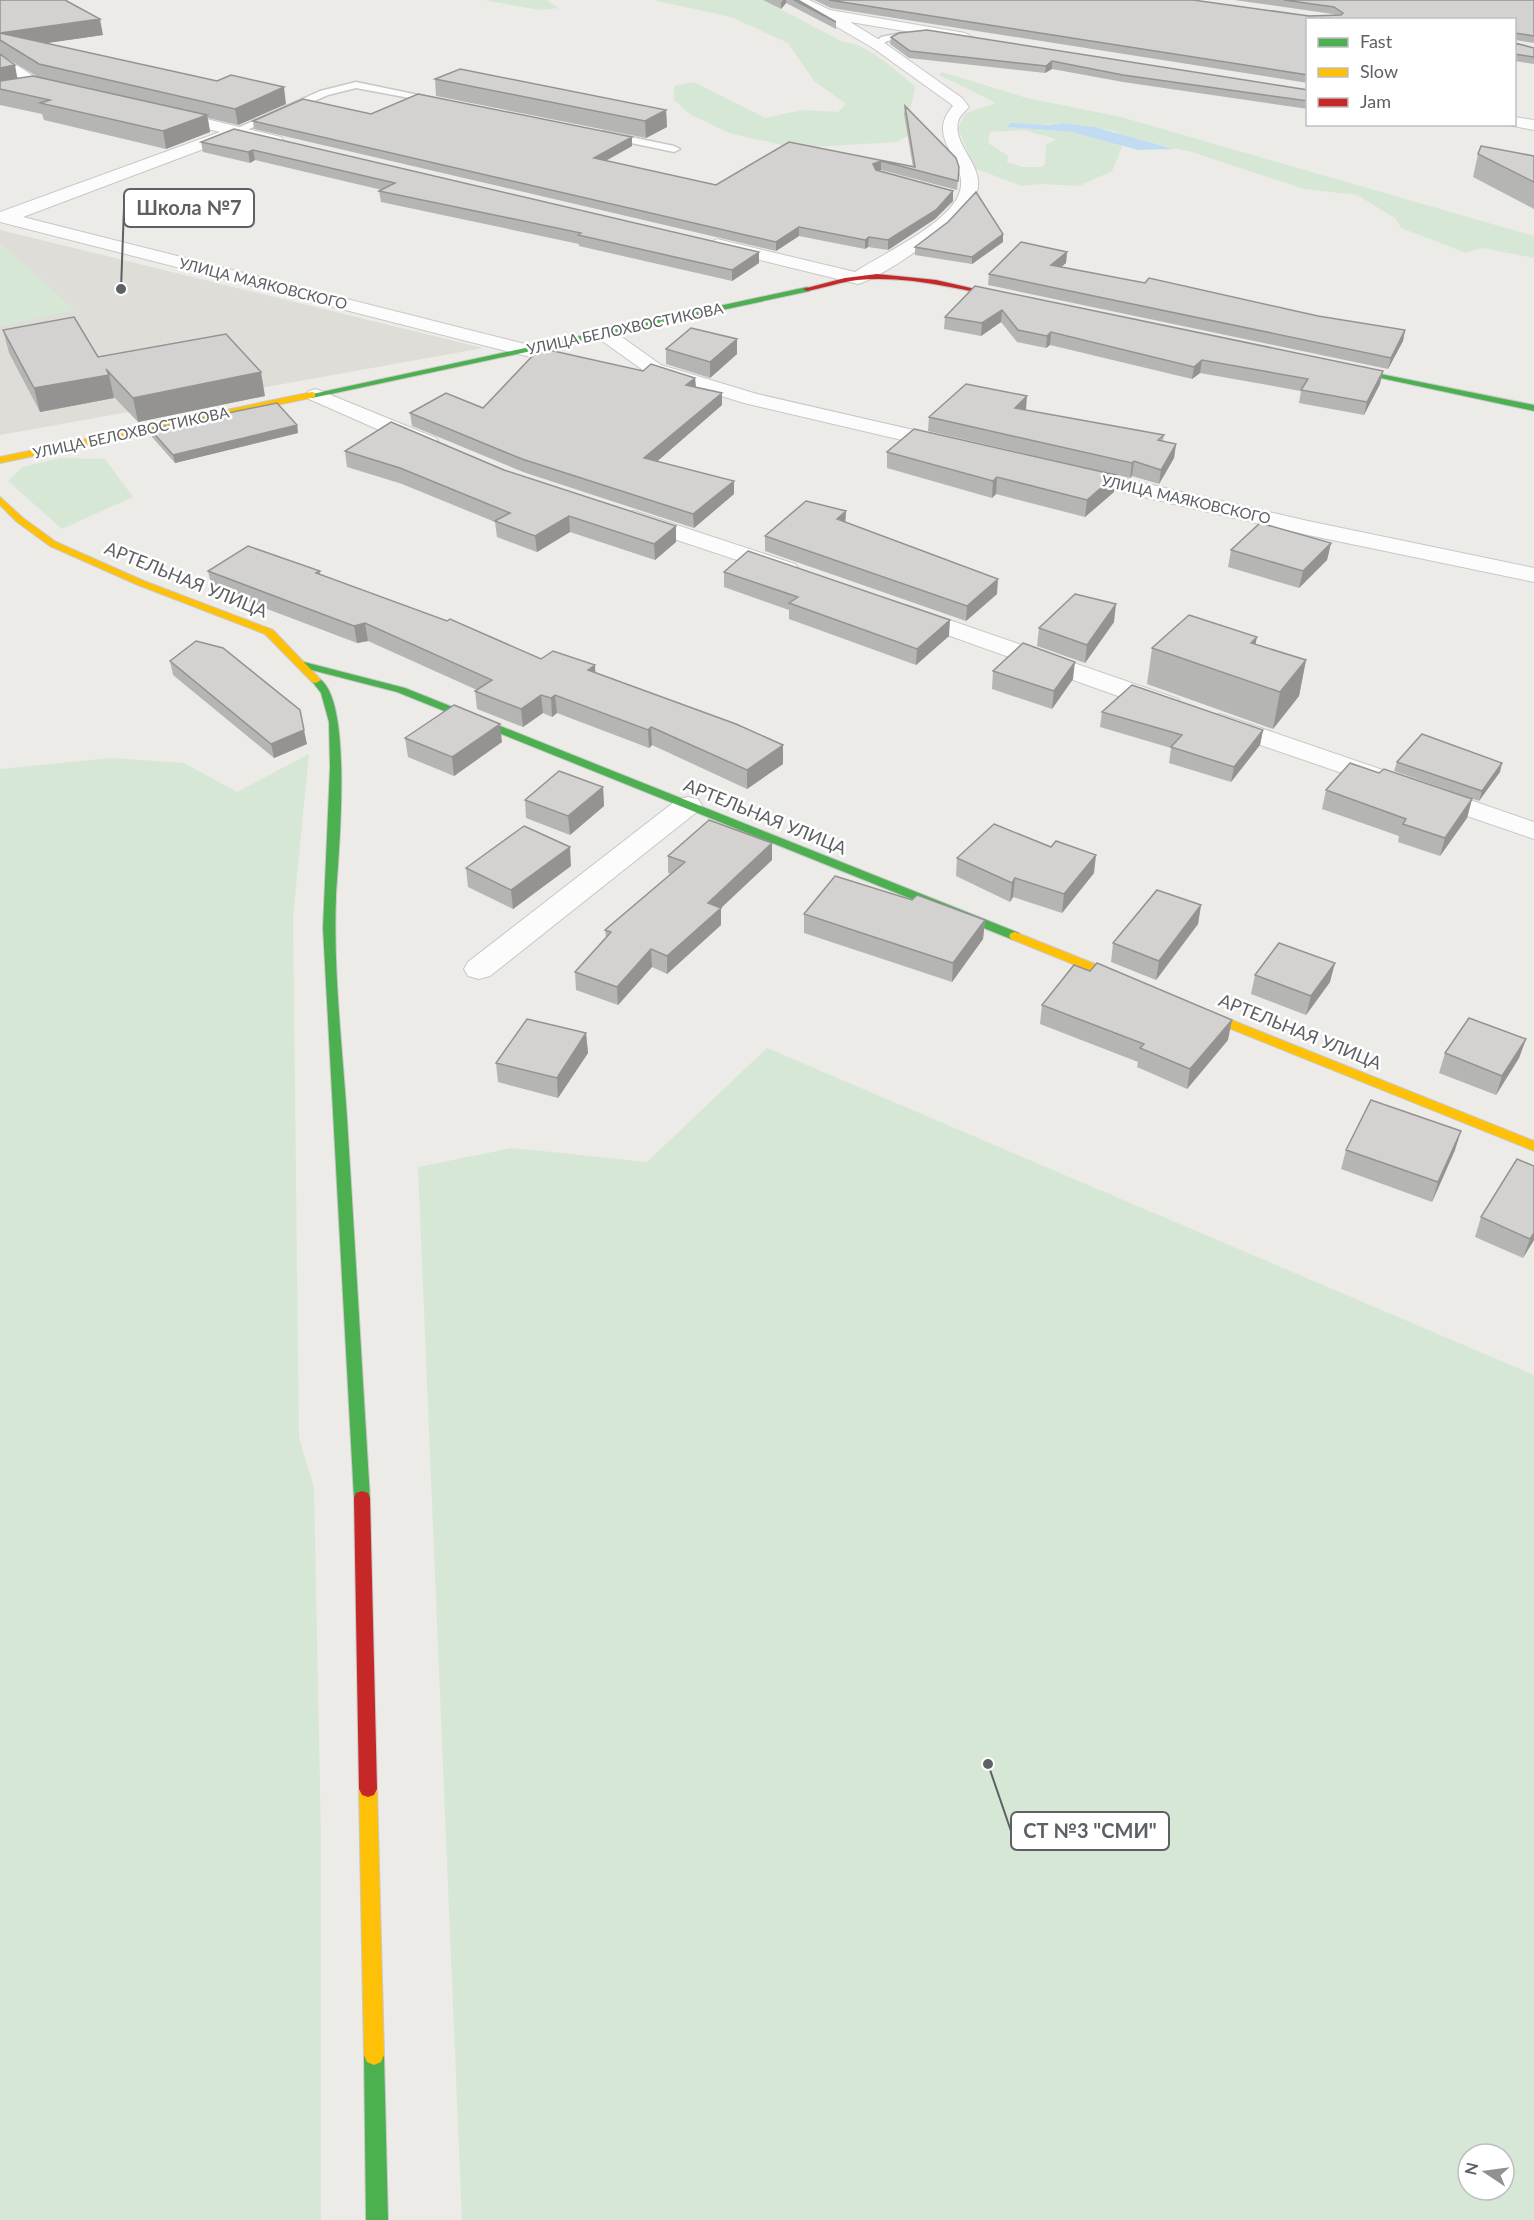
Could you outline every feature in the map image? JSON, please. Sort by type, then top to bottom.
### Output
[{"type":"street","points":[[798,0],[826,14],[984,40]]},
{"type":"street","name":"УЛИЦА БЕЛОХВОСТИКОВА","points":[[0,460],[605,334],[858,278],[953,214],[969,175],[950,133],[950,122],[961,107],[957,101],[921,78],[878,45],[826,14]]},
{"type":"street","points":[[0,58],[37,85]]},
{"type":"street","points":[[19,88],[37,85],[84,96]]},
{"type":"street","points":[[154,112],[293,144]]},
{"type":"street","points":[[1516,122],[1534,125]]},
{"type":"street","points":[[3,218],[236,131]]},
{"type":"street","name":"УЛИЦА МАЯКОВСКОГО","points":[[3,218],[526,350]]},
{"type":"street","points":[[696,239],[858,278],[892,277],[1026,301]]},
{"type":"street","points":[[605,334],[654,369],[751,399],[967,449]]},
{"type":"street","points":[[1327,364],[1534,408]]},
{"type":"street","points":[[316,395],[448,451]]},
{"type":"street","name":"УЛИЦА МАЯКОВСКОГО","points":[[1047,467],[1308,528],[1534,575]]},
{"type":"street","name":"АРТЕЛЬНАЯ УЛИЦА","points":[[0,500],[20,520],[53,544],[141,583],[269,632],[304,665],[401,690],[1144,989]]},
{"type":"street","points":[[614,512],[812,578]]},
{"type":"street","points":[[889,606],[1534,831]]},
{"type":"street","points":[[304,665],[326,693],[334,733],[336,767],[329,928],[362,1481],[376,2220]]},
{"type":"street","points":[[479,969],[688,805]]},
{"type":"street","name":"АРТЕЛЬНАЯ УЛИЦА","points":[[1178,1002],[1534,1146]]},
{"type":"lane","points":[[878,45],[884,39],[898,35],[926,32]]},
{"type":"lane","points":[[236,131],[324,93],[356,85],[463,105]]},
{"type":"lane","points":[[592,132],[674,149]]},
{"type":"shaded area","points":[[0,230],[483,348],[0,435]]},
{"type":"green space","points":[[484,0],[552,0],[547,1],[559,8],[539,10]]},
{"type":"green space","points":[[653,0],[763,0],[843,42],[852,43],[871,52],[915,87],[908,118],[908,136],[897,142],[797,148],[732,134],[691,115],[674,100],[674,86],[694,82],[765,118],[802,110],[838,112],[846,104],[814,81],[788,43],[731,17]]},
{"type":"green space","points":[[942,72],[1027,98],[1121,117],[1534,236],[1534,258],[1482,248],[1466,253],[1401,228],[1395,218],[1357,195],[1304,189],[1192,152],[1131,139],[1114,131],[1063,123],[1007,127],[1072,132],[1123,145],[1112,171],[1079,186],[1040,184],[1021,186],[974,168],[958,128],[966,113],[996,103],[939,75]],"holes":[[[1023,130],[1056,139],[1046,145],[1045,164],[1042,167],[1023,167],[1007,162],[1008,156],[988,143],[990,132]]]},
{"type":"green space","points":[[0,243],[75,310],[0,327]]},
{"type":"green space","points":[[60,458],[105,459],[133,497],[62,529],[8,481],[23,467]]},
{"type":"green space","points":[[309,754],[293,917],[299,1438],[314,1487],[321,1838],[321,2220],[0,2220],[0,769],[111,758],[184,763],[237,792]]},
{"type":"green space","points":[[767,1048],[1534,1375],[1534,2220],[462,2220],[418,1167],[513,1148],[647,1162]]},
{"type":"water","points":[[1011,123],[1049,125],[1063,123],[1094,127],[1174,149],[1138,150],[1072,132],[1007,127]]},
{"type":"building","points":[[0,0],[65,0],[100,19],[0,33]]},
{"type":"building","points":[[794,0],[798,0],[836,22]]},
{"type":"building","points":[[829,0],[1193,0],[1309,16],[1341,15],[1343,13],[1334,7],[1284,0],[1534,0],[1534,36],[1516,33],[1516,18],[1306,18],[1306,75]]},
{"type":"building","points":[[927,30],[1306,90],[1306,101],[1123,75],[1052,61],[1046,66],[910,51],[891,37],[899,33]]},
{"type":"building","points":[[0,33],[217,81],[231,75],[284,87],[235,109],[39,64],[0,40]]},
{"type":"building","points":[[1516,43],[1534,48],[1534,57],[1516,54]]},
{"type":"building","points":[[0,54],[15,65],[0,68]]},
{"type":"building","points":[[460,69],[666,110],[645,121],[435,79]]},
{"type":"building","points":[[33,76],[207,115],[163,131],[40,103],[50,100],[0,89],[0,81]]},
{"type":"building","points":[[418,94],[632,137],[594,158],[716,185],[789,142],[915,167],[905,106],[956,158],[959,167],[958,181],[881,161],[873,164],[876,170],[953,191],[936,210],[888,240],[869,237],[865,240],[799,227],[776,242],[253,121],[303,99],[371,114]]},
{"type":"building","points":[[234,129],[759,252],[732,270],[578,235],[581,233],[379,191],[395,183],[253,150],[248,152],[201,142]]},
{"type":"building","points":[[1481,146],[1534,156],[1534,182],[1478,154]]},
{"type":"building","points":[[976,192],[1003,234],[972,257],[915,247],[948,222]]},
{"type":"building","points":[[1021,242],[1067,252],[1051,265],[1145,283],[1149,278],[1318,316],[1405,330],[1391,358],[989,274]]},
{"type":"building","points":[[975,286],[1383,371],[1367,402],[1301,390],[1308,379],[1202,360],[1194,367],[1051,332],[1047,336],[1018,330],[1002,310],[982,323],[945,317]]},
{"type":"building","points":[[74,317],[98,357],[226,334],[261,372],[133,398],[106,369],[109,375],[34,388],[3,330]]},
{"type":"building","points":[[691,328],[737,339],[710,362],[666,349]]},
{"type":"building","points":[[540,348],[643,371],[651,364],[695,378],[686,385],[722,393],[644,458],[734,481],[693,514],[522,459],[410,413],[446,393],[483,408]]},
{"type":"building","points":[[966,384],[1027,396],[1015,408],[1164,435],[1158,440],[1176,444],[1161,470],[1134,461],[1132,463],[929,417]]},
{"type":"building","points":[[277,403],[297,425],[173,455],[150,429]]},
{"type":"building","points":[[391,422],[504,470],[676,526],[654,544],[569,516],[535,536],[495,521],[510,513],[400,468],[345,451]]},
{"type":"building","points":[[914,429],[1116,475],[1087,500],[997,477],[993,481],[887,452]]},
{"type":"building","points":[[806,501],[846,511],[837,519],[998,579],[967,606],[765,536]]},
{"type":"building","points":[[1260,523],[1331,543],[1303,571],[1231,550]]},
{"type":"building","points":[[248,546],[320,571],[316,573],[447,621],[450,619],[541,659],[553,651],[595,665],[588,670],[736,724],[783,745],[747,770],[651,727],[648,730],[555,695],[551,698],[541,695],[521,709],[475,691],[492,680],[365,623],[354,626],[208,571]]},
{"type":"building","points":[[748,551],[950,620],[917,649],[789,603],[798,597],[724,572]]},
{"type":"building","points":[[1075,594],[1116,604],[1087,645],[1039,628]]},
{"type":"building","points":[[1189,615],[1257,637],[1251,643],[1306,660],[1280,692],[1152,648]]},
{"type":"building","points":[[196,641],[223,648],[300,710],[304,730],[271,744],[170,661]]},
{"type":"building","points":[[1023,643],[1075,662],[1054,691],[993,671]]},
{"type":"building","points":[[1132,685],[1263,730],[1234,767],[1171,747],[1182,735],[1102,712]]},
{"type":"building","points":[[454,705],[500,724],[452,757],[405,738]]},
{"type":"building","points":[[1422,734],[1502,763],[1482,791],[1397,762]]},
{"type":"building","points":[[1350,763],[1379,773],[1384,769],[1472,799],[1445,838],[1403,824],[1406,819],[1326,790]]},
{"type":"building","points":[[559,771],[603,787],[568,816],[525,800]]},
{"type":"building","points":[[709,820],[772,843],[708,903],[721,908],[667,956],[651,949],[617,987],[575,972],[611,932],[605,930],[685,862],[668,856]]},
{"type":"building","points":[[994,824],[1051,847],[1056,841],[1096,855],[1064,894],[1015,878],[1012,883],[957,858]]},
{"type":"building","points":[[524,826],[570,847],[511,890],[466,868]]},
{"type":"building","points":[[835,876],[912,900],[917,895],[985,920],[953,963],[804,914]]},
{"type":"building","points":[[1157,890],[1201,905],[1159,961],[1113,943]]},
{"type":"building","points":[[1279,943],[1335,963],[1311,996],[1255,975]]},
{"type":"building","points":[[1097,963],[1232,1020],[1190,1069],[1140,1048],[1144,1044],[1042,1005],[1074,965],[1090,971]]},
{"type":"building","points":[[1469,1018],[1526,1039],[1502,1076],[1445,1053]]},
{"type":"building","points":[[527,1019],[586,1033],[557,1078],[496,1063]]},
{"type":"building","points":[[1371,1100],[1461,1131],[1438,1182],[1346,1150]]},
{"type":"building","points":[[1517,1159],[1534,1166],[1534,1233],[1530,1239],[1481,1217]]},
{"type":"traffic: fast","points":[[312,395],[807,289]]},
{"type":"traffic: fast","points":[[1339,367],[1534,408]]},
{"type":"traffic: fast","points":[[304,665],[401,690],[1015,936]]},
{"type":"traffic: fast","points":[[316,680],[326,693],[334,722],[336,767],[329,928],[362,1498]]},
{"type":"traffic: fast","points":[[374,2055],[377,2220]]},
{"type":"traffic: slow","points":[[0,460],[312,395]]},
{"type":"traffic: slow","points":[[0,500],[20,520],[53,544],[141,583],[269,632],[316,680]]},
{"type":"traffic: slow","points":[[1015,936],[1136,985]]},
{"type":"traffic: slow","points":[[1189,1007],[1534,1146]]},
{"type":"traffic: slow","points":[[368,1789],[374,2055]]},
{"type":"traffic: jam","points":[[807,289],[858,278],[896,277],[936,282],[1015,299]]},
{"type":"traffic: jam","points":[[362,1498],[368,1789]]},
{"type":"place","name":"Школа №7","points":[[121,289]]},
{"type":"place","name":"СТ №3 \"СМИ\"","points":[[988,1764]]}]
